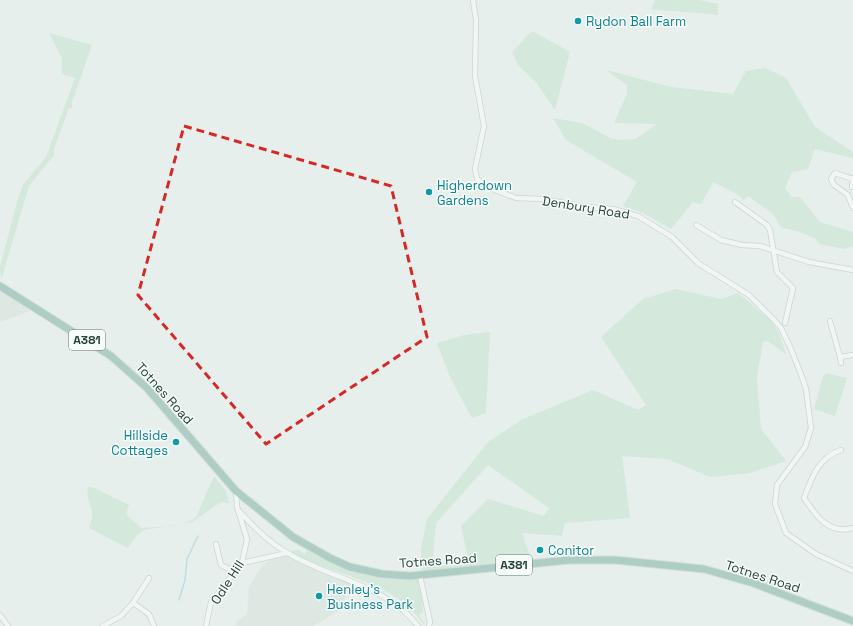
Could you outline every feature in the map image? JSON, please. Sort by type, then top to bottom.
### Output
[{"type":"main road","name":"Totnes Road","points":[[0,286],[90,342],[130,372],[147,388],[236,491],[293,537],[330,558],[350,567],[393,575],[420,576],[569,560],[623,561],[704,569],[753,583],[853,621]]},
{"type":"street","name":"Denbury Road","points":[[473,0],[476,20],[475,76],[484,126],[475,169],[477,179],[487,187],[516,198],[543,199],[585,207],[613,209],[638,216],[672,237],[698,263],[749,295],[781,328],[791,349],[806,389],[811,428],[805,447],[777,485],[775,504],[786,533],[816,554],[853,571]]},
{"type":"street","points":[[852,187],[853,179],[835,173],[831,179],[834,185],[848,195],[853,208]]},
{"type":"street","points":[[736,202],[767,225],[772,236],[777,272],[793,288],[785,323]]},
{"type":"street","points":[[696,224],[720,240],[742,245],[760,246],[809,262],[853,270]]},
{"type":"street","points":[[830,321],[841,363]]},
{"type":"street","points":[[840,356],[853,355]]},
{"type":"street","points":[[841,450],[833,453],[822,461],[804,498],[815,515],[829,526],[838,530],[853,528]]},
{"type":"street","name":"Odle Hill","points":[[206,626],[212,602],[242,563],[247,539],[238,510],[236,491]]},
{"type":"street","points":[[238,510],[262,535],[287,553],[380,595],[410,615],[418,626]]},
{"type":"street","points":[[216,544],[221,565],[235,572]]},
{"type":"street","points":[[242,563],[287,553]]},
{"type":"street","points":[[420,576],[430,622],[429,626]]},
{"type":"street","points":[[103,626],[121,616],[133,603],[149,578]]},
{"type":"street","points":[[133,603],[149,614],[154,626]]},
{"type":"street","points":[[0,616],[8,626]]},
{"type":"highlighted area","points":[[184,126],[391,186],[427,337],[266,444],[138,295]]},
{"type":"shaded area","points":[[0,290],[20,303],[30,311],[0,322]]},
{"type":"shaded area","points":[[278,552],[287,553],[353,582],[338,611],[314,626],[236,626],[236,622],[247,614],[249,588],[259,570]]},
{"type":"green space","points":[[655,0],[699,0],[718,4],[718,15],[651,9]]},
{"type":"green space","points":[[532,31],[570,52],[555,110],[536,82],[518,65],[512,52]]},
{"type":"green space","points":[[49,33],[92,45],[72,102],[72,108],[69,108],[54,149],[54,155],[29,186],[1,280],[0,267],[23,185],[46,157],[75,78],[62,74],[62,58]]},
{"type":"green space","points":[[765,68],[786,78],[815,127],[853,152],[853,158],[815,149],[808,169],[792,172],[785,188],[792,197],[800,197],[820,222],[853,232],[853,246],[844,249],[819,244],[816,239],[803,233],[781,227],[773,214],[748,196],[744,200],[735,193],[713,182],[701,204],[693,202],[671,229],[643,213],[623,206],[637,182],[566,140],[553,118],[582,123],[612,139],[635,139],[657,124],[614,123],[627,94],[627,85],[606,70],[671,87],[733,94],[746,71]]},
{"type":"green space","points":[[676,289],[721,299],[738,293],[772,321],[779,333],[786,354],[769,342],[763,341],[757,378],[761,429],[786,461],[750,473],[710,477],[668,459],[622,456],[630,518],[565,523],[562,536],[522,533],[530,557],[470,567],[461,526],[488,499],[544,516],[549,508],[488,465],[436,523],[432,566],[468,564],[469,568],[422,574],[421,549],[427,519],[488,442],[523,419],[593,390],[638,410],[646,405],[601,337],[643,299]]},
{"type":"green space","points":[[490,332],[486,413],[472,418],[451,379],[437,343],[464,335]]},
{"type":"green space","points":[[826,373],[847,378],[835,416],[814,409],[823,376]]},
{"type":"green space","points":[[214,476],[226,491],[229,503],[221,502],[192,522],[182,524],[191,521],[196,517]]},
{"type":"green space","points":[[88,487],[94,488],[129,505],[126,514],[141,528],[167,526],[144,530],[137,535],[128,548],[89,528],[92,510],[88,498]]},
{"type":"green space","points":[[294,550],[299,550],[305,555],[306,550],[332,562],[361,571],[392,577],[420,579],[423,612],[419,614],[422,621],[425,620],[424,625],[411,610],[397,598],[380,588],[291,552]]},
{"type":"waterway","points":[[179,600],[185,580],[187,559],[198,536]]},
{"type":"place","name":"Rydon Ball Farm","points":[[578,21]]},
{"type":"place","name":"Higherdown Gardens","points":[[429,192]]},
{"type":"place","name":"Hillside Cottages","points":[[176,442]]},
{"type":"place","name":"Conitor","points":[[540,550]]},
{"type":"place","name":"Henley's Business Park","points":[[319,596]]}]
